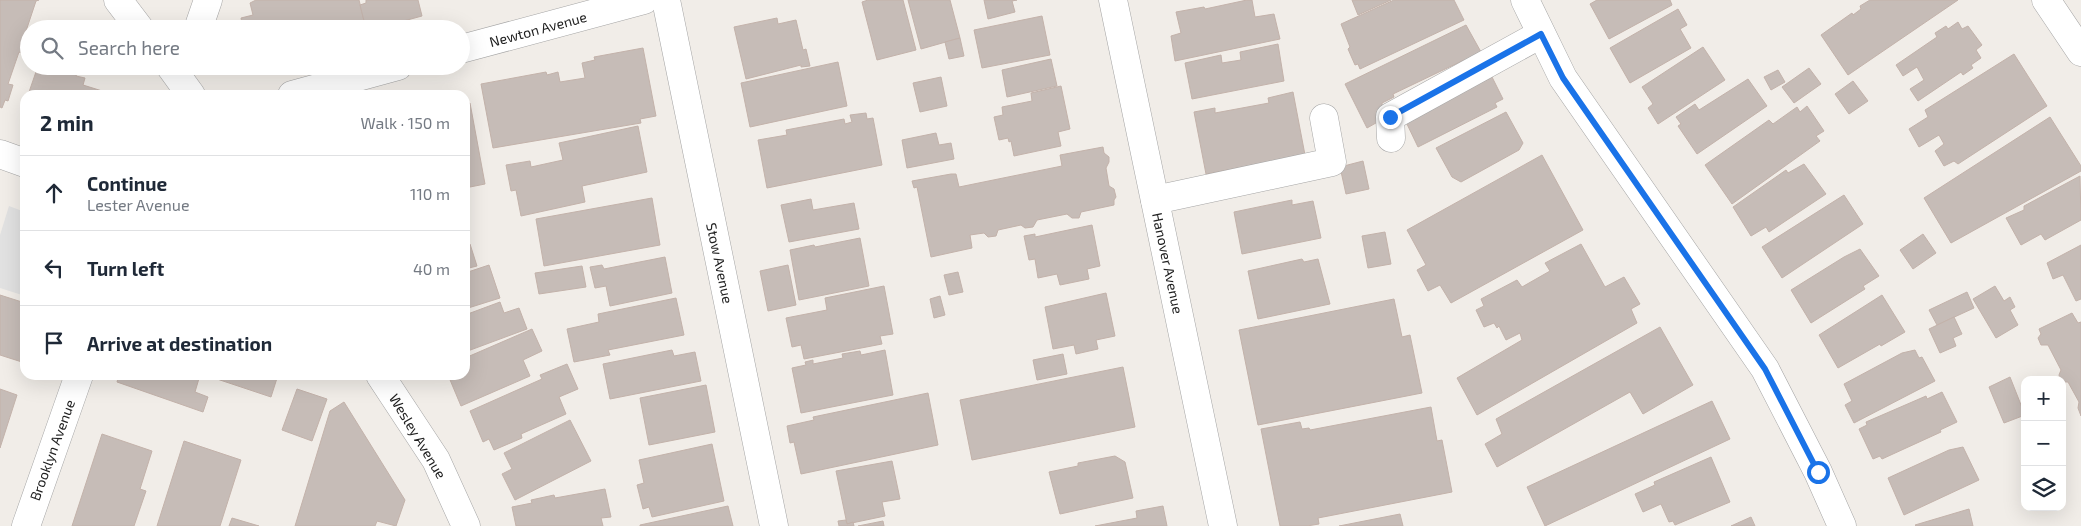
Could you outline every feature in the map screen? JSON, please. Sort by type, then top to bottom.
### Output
[{"type":"street","points":[[118,0],[133,20]]},
{"type":"street","points":[[201,20],[208,0]]},
{"type":"street","name":"Newton Avenue","points":[[470,47],[644,0]]},
{"type":"street","name":"Stow Avenue","points":[[666,0],[774,526]]},
{"type":"street","name":"Hanover Avenue","points":[[1113,0],[1223,526]]},
{"type":"street","points":[[1525,0],[1563,78],[1765,369],[1818,472],[1842,526]]},
{"type":"street","points":[[2046,0],[2081,52]]},
{"type":"street","points":[[1391,138],[1390,117],[1541,34]]},
{"type":"street","points":[[310,90],[365,75]]},
{"type":"street","points":[[1155,200],[1332,162],[1324,118]]},
{"type":"street","points":[[0,154],[20,161]]},
{"type":"street","name":"Brooklyn Avenue","points":[[26,526],[77,380]]},
{"type":"street","name":"Wesley Avenue","points":[[383,380],[436,460],[466,526]]},
{"type":"shaded area","points":[[9,206],[20,210],[20,294],[0,288],[0,235]]},
{"type":"building","points":[[0,0],[39,0],[36,1],[30,20],[20,20],[20,52],[8,84],[13,85],[8,101],[5,100],[2,108],[0,107]]},
{"type":"building","points":[[256,0],[359,0],[364,20],[241,20],[241,18],[253,15],[250,3]]},
{"type":"building","points":[[366,0],[418,0],[422,16],[407,20],[364,20],[360,5],[366,3]]},
{"type":"building","points":[[868,0],[903,0],[916,50],[877,60],[862,2]]},
{"type":"building","points":[[908,0],[950,0],[960,38],[921,49]]},
{"type":"building","points":[[984,0],[1017,0],[1012,1],[1015,12],[988,19]]},
{"type":"building","points":[[1252,0],[1255,17],[1274,14],[1280,39],[1175,61],[1171,36],[1181,33],[1176,12],[1204,7],[1205,9]]},
{"type":"building","points":[[1352,0],[1391,0],[1358,15]]},
{"type":"building","points":[[1394,0],[1454,0],[1464,20],[1360,69],[1358,64],[1355,65],[1348,49],[1350,47],[1341,24]]},
{"type":"building","points":[[1597,0],[1670,0],[1672,5],[1609,39],[1590,4]]},
{"type":"building","points":[[1870,0],[1958,0],[1848,75],[1821,35],[1852,13],[1853,15],[1861,9],[1860,6]]},
{"type":"building","points":[[1678,9],[1687,25],[1680,29],[1691,48],[1630,83],[1610,48]]},
{"type":"building","points":[[1042,16],[1050,55],[982,68],[974,30]]},
{"type":"building","points":[[777,18],[778,24],[796,20],[803,50],[806,49],[810,66],[801,67],[801,65],[746,79],[734,27]]},
{"type":"building","points":[[1958,22],[1962,29],[1968,26],[1982,45],[1976,50],[1981,58],[1971,65],[1973,68],[1963,75],[1961,72],[1918,101],[1910,89],[1924,80],[1917,67],[1903,76],[1896,65],[1937,37],[1935,33],[1946,26],[1948,29]]},
{"type":"building","points":[[1466,25],[1481,52],[1475,54],[1478,58],[1467,64],[1464,60],[1393,94],[1394,97],[1382,103],[1383,119],[1367,128],[1345,84]]},
{"type":"building","points":[[960,38],[964,56],[949,59],[945,42]]},
{"type":"building","points":[[1278,44],[1284,81],[1192,99],[1185,63],[1221,55],[1222,63],[1241,60],[1240,52]]},
{"type":"building","points":[[1703,47],[1725,80],[1658,124],[1648,108],[1653,104],[1642,87]]},
{"type":"building","points":[[643,48],[656,116],[640,119],[641,123],[493,148],[481,84],[546,72],[547,75],[558,72],[560,82],[585,78],[582,63],[595,60],[594,57]]},
{"type":"building","points":[[2014,54],[2047,106],[1958,164],[1954,161],[1944,166],[1935,151],[1944,144],[1939,135],[1919,147],[1909,129],[1928,117],[1925,110]]},
{"type":"building","points":[[1051,59],[1057,86],[1007,97],[1002,70]]},
{"type":"building","points":[[838,62],[847,106],[750,127],[741,83]]},
{"type":"building","points":[[1809,68],[1821,84],[1794,103],[1782,87]]},
{"type":"building","points":[[1778,70],[1785,82],[1771,90],[1764,77]]},
{"type":"building","points":[[35,75],[76,75],[85,78],[83,85],[99,90],[30,90]]},
{"type":"building","points":[[941,77],[947,106],[920,112],[913,83]]},
{"type":"building","points":[[1492,77],[1503,99],[1495,103],[1497,107],[1418,147],[1406,122]]},
{"type":"building","points":[[1748,79],[1767,106],[1697,154],[1678,126],[1681,124],[1676,117],[1695,104],[1699,110]]},
{"type":"building","points":[[1853,81],[1868,101],[1849,114],[1835,94]]},
{"type":"building","points":[[1061,86],[1070,129],[1058,132],[1061,146],[1014,156],[1011,141],[1009,142],[1008,138],[999,140],[994,117],[1003,115],[1002,107],[1032,101],[1031,93]]},
{"type":"building","points":[[1293,92],[1305,155],[1206,174],[1194,112],[1215,108],[1215,113],[1269,103],[1268,98]]},
{"type":"building","points":[[470,103],[485,184],[470,187]]},
{"type":"building","points":[[1807,106],[1824,131],[1816,136],[1820,141],[1732,204],[1705,165],[1769,120],[1773,124],[1797,107],[1800,112]]},
{"type":"building","points":[[1506,112],[1523,143],[1519,150],[1461,182],[1452,177],[1436,148]]},
{"type":"building","points":[[866,113],[867,119],[873,118],[882,165],[767,188],[758,140],[787,135],[786,130],[844,119],[845,124],[852,122],[850,115]]},
{"type":"building","points":[[2050,117],[2081,166],[2081,171],[1951,243],[1924,198]]},
{"type":"building","points":[[638,126],[647,172],[582,186],[585,202],[521,216],[516,190],[511,191],[506,165],[530,161],[531,167],[563,160],[559,143]]},
{"type":"building","points":[[936,133],[939,145],[951,143],[954,159],[907,168],[902,140]]},
{"type":"building","points":[[1103,147],[1104,153],[1109,157],[1106,168],[1109,186],[1114,189],[1116,197],[1114,205],[1081,212],[1079,218],[1072,218],[1067,214],[1037,220],[1033,227],[1025,228],[1021,225],[998,230],[996,236],[988,237],[984,233],[970,235],[972,248],[931,257],[917,187],[914,188],[912,181],[956,174],[959,187],[1062,166],[1060,155]]},
{"type":"building","points":[[1542,155],[1583,230],[1451,303],[1440,285],[1428,291],[1417,270],[1426,265],[1407,230]]},
{"type":"building","points":[[1363,161],[1369,189],[1346,194],[1340,167]]},
{"type":"building","points":[[1804,164],[1826,194],[1769,232],[1766,227],[1751,236],[1733,207],[1786,170],[1788,173]]},
{"type":"building","points":[[2080,176],[2081,220],[2045,240],[2041,234],[2021,245],[2006,218],[2024,210],[2024,206]]},
{"type":"building","points":[[1844,195],[1863,224],[1782,278],[1762,247]]},
{"type":"building","points":[[652,198],[660,245],[544,266],[536,219]]},
{"type":"building","points":[[811,199],[813,210],[854,203],[859,229],[789,242],[781,205]]},
{"type":"building","points":[[1292,200],[1292,205],[1313,201],[1321,238],[1242,254],[1234,212]]},
{"type":"building","points":[[1092,225],[1100,266],[1087,269],[1089,279],[1060,285],[1057,274],[1038,278],[1035,259],[1029,260],[1024,236],[1035,234],[1035,237]]},
{"type":"building","points":[[1385,232],[1391,264],[1368,268],[1362,236]]},
{"type":"building","points":[[1923,234],[1936,253],[1913,269],[1900,250]]},
{"type":"building","points":[[860,238],[869,286],[799,300],[790,250]]},
{"type":"building","points":[[470,244],[477,266],[470,268]]},
{"type":"building","points":[[1581,244],[1605,287],[1624,277],[1640,304],[1631,309],[1637,323],[1477,415],[1457,378],[1522,340],[1520,333],[1506,340],[1499,326],[1497,328],[1494,323],[1484,327],[1476,310],[1484,306],[1481,299],[1517,280],[1522,287],[1550,271],[1545,263]]},
{"type":"building","points":[[2081,245],[2081,299],[2076,301],[2063,275],[2053,279],[2047,263]]},
{"type":"building","points":[[1860,249],[1879,276],[1863,286],[1865,289],[1811,323],[1791,290]]},
{"type":"building","points":[[665,257],[672,293],[610,306],[606,286],[595,288],[590,267],[602,265],[604,269]]},
{"type":"building","points":[[1302,259],[1304,262],[1318,259],[1330,304],[1258,319],[1248,271]]},
{"type":"building","points":[[489,265],[500,298],[470,307],[470,271]]},
{"type":"building","points":[[788,265],[796,305],[768,311],[760,271]]},
{"type":"building","points":[[582,266],[586,287],[539,294],[535,273]]},
{"type":"building","points":[[958,272],[963,292],[949,295],[944,275]]},
{"type":"building","points":[[884,286],[893,334],[880,336],[882,344],[804,359],[801,345],[792,347],[786,318],[827,310],[825,298]]},
{"type":"building","points":[[1995,286],[2004,301],[2010,297],[2015,307],[2010,310],[2018,325],[1996,338],[1973,299]]},
{"type":"building","points":[[1967,292],[1974,308],[1937,325],[1929,310]]},
{"type":"building","points":[[1106,293],[1115,336],[1096,340],[1098,349],[1076,354],[1074,345],[1053,349],[1045,307]]},
{"type":"building","points":[[0,295],[20,301],[20,361],[0,355]]},
{"type":"building","points":[[1882,295],[1905,332],[1838,368],[1819,335]]},
{"type":"building","points":[[940,296],[945,315],[934,318],[930,299]]},
{"type":"building","points":[[676,298],[684,335],[608,350],[610,355],[574,362],[567,329],[599,322],[598,314]]},
{"type":"building","points":[[1394,299],[1402,337],[1410,335],[1422,393],[1258,425],[1239,330]]},
{"type":"building","points":[[500,302],[504,313],[519,308],[527,329],[470,350],[470,313]]},
{"type":"building","points":[[2072,313],[2078,323],[2081,322],[2081,416],[2078,408],[2079,402],[2068,382],[2066,382],[2066,376],[2059,376],[2061,370],[2048,345],[2041,345],[2038,338],[2041,334],[2039,329]]},
{"type":"building","points":[[1954,317],[1962,334],[1953,338],[1956,346],[1940,353],[1929,329]]},
{"type":"building","points":[[1660,327],[1693,385],[1643,414],[1630,392],[1497,467],[1485,444],[1502,434],[1496,419]]},
{"type":"building","points":[[532,329],[542,351],[523,360],[530,376],[461,406],[450,380],[470,380],[470,356]]},
{"type":"building","points":[[672,350],[674,356],[695,352],[701,381],[610,399],[603,364]]},
{"type":"building","points":[[885,350],[893,395],[801,413],[792,368],[806,365],[805,362],[813,360],[813,364],[843,358],[842,354],[860,351],[861,355]]},
{"type":"building","points":[[1915,350],[1919,358],[1922,357],[1935,381],[1854,423],[1845,405],[1852,401],[1844,384],[1902,353]]},
{"type":"building","points":[[1063,354],[1067,374],[1037,380],[1033,360]]},
{"type":"building","points":[[567,364],[578,389],[559,397],[566,414],[521,434],[522,438],[494,450],[489,439],[483,442],[470,411],[542,379],[540,375]]},
{"type":"building","points":[[1123,367],[1135,427],[972,460],[960,400]]},
{"type":"building","points":[[2010,377],[2021,405],[2021,417],[2004,423],[1989,387]]},
{"type":"building","points":[[118,380],[199,380],[195,392],[208,397],[203,412],[117,382]]},
{"type":"building","points":[[220,380],[276,380],[271,397]]},
{"type":"building","points":[[706,385],[715,432],[649,445],[640,398]]},
{"type":"building","points":[[0,389],[17,395],[0,448]]},
{"type":"building","points":[[297,389],[327,399],[312,441],[282,430]]},
{"type":"building","points":[[1942,392],[1957,422],[1940,430],[1941,432],[1882,459],[1880,456],[1873,459],[1859,429],[1867,425],[1866,422],[1926,396],[1927,399]]},
{"type":"building","points":[[928,393],[938,445],[801,474],[794,442],[790,443],[787,426],[814,420],[813,417]]},
{"type":"building","points":[[1712,401],[1730,439],[1545,526],[1527,487]]},
{"type":"building","points":[[344,402],[405,500],[396,526],[377,521],[375,526],[295,526],[330,411]]},
{"type":"building","points":[[1431,407],[1437,441],[1442,440],[1452,492],[1318,518],[1319,524],[1280,526],[1261,429],[1300,422],[1302,429],[1309,428],[1310,430]]},
{"type":"building","points":[[570,420],[591,461],[515,500],[502,474],[512,469],[504,453]]},
{"type":"building","points":[[102,434],[152,451],[140,489],[146,491],[134,526],[72,526]]},
{"type":"building","points":[[184,441],[241,460],[220,526],[157,526]]},
{"type":"building","points":[[712,444],[724,501],[652,517],[649,507],[643,509],[637,485],[644,483],[639,460]]},
{"type":"building","points":[[1963,447],[1979,480],[1904,515],[1888,478],[1949,450]]},
{"type":"building","points":[[1115,456],[1125,462],[1133,498],[1060,514],[1049,472],[1078,466],[1078,463]]},
{"type":"building","points":[[1711,457],[1730,502],[1675,525],[1673,521],[1669,522],[1661,504],[1643,512],[1635,494],[1655,485],[1654,482]]},
{"type":"building","points":[[892,461],[900,499],[882,502],[885,516],[847,524],[836,471]]},
{"type":"building","points":[[605,489],[611,517],[601,518],[603,526],[516,526],[512,507],[532,503],[531,500],[554,495],[555,498]]},
{"type":"building","points":[[728,506],[733,526],[640,526],[640,525]]},
{"type":"building","points":[[1163,506],[1167,526],[1095,526],[1137,518],[1136,511]]},
{"type":"building","points":[[1969,509],[1973,526],[1915,525]]},
{"type":"building","points":[[1400,514],[1403,526],[1339,526]]},
{"type":"building","points":[[1751,517],[1755,526],[1731,526]]},
{"type":"building","points":[[232,518],[259,526],[229,526]]},
{"type":"building","points":[[846,520],[847,524],[853,522],[854,526],[839,526],[838,521]]},
{"type":"building","points":[[883,521],[884,526],[858,526]]},
{"type":"route","points":[[1390,117],[1541,34],[1563,78],[1765,369],[1818,472]]}]
